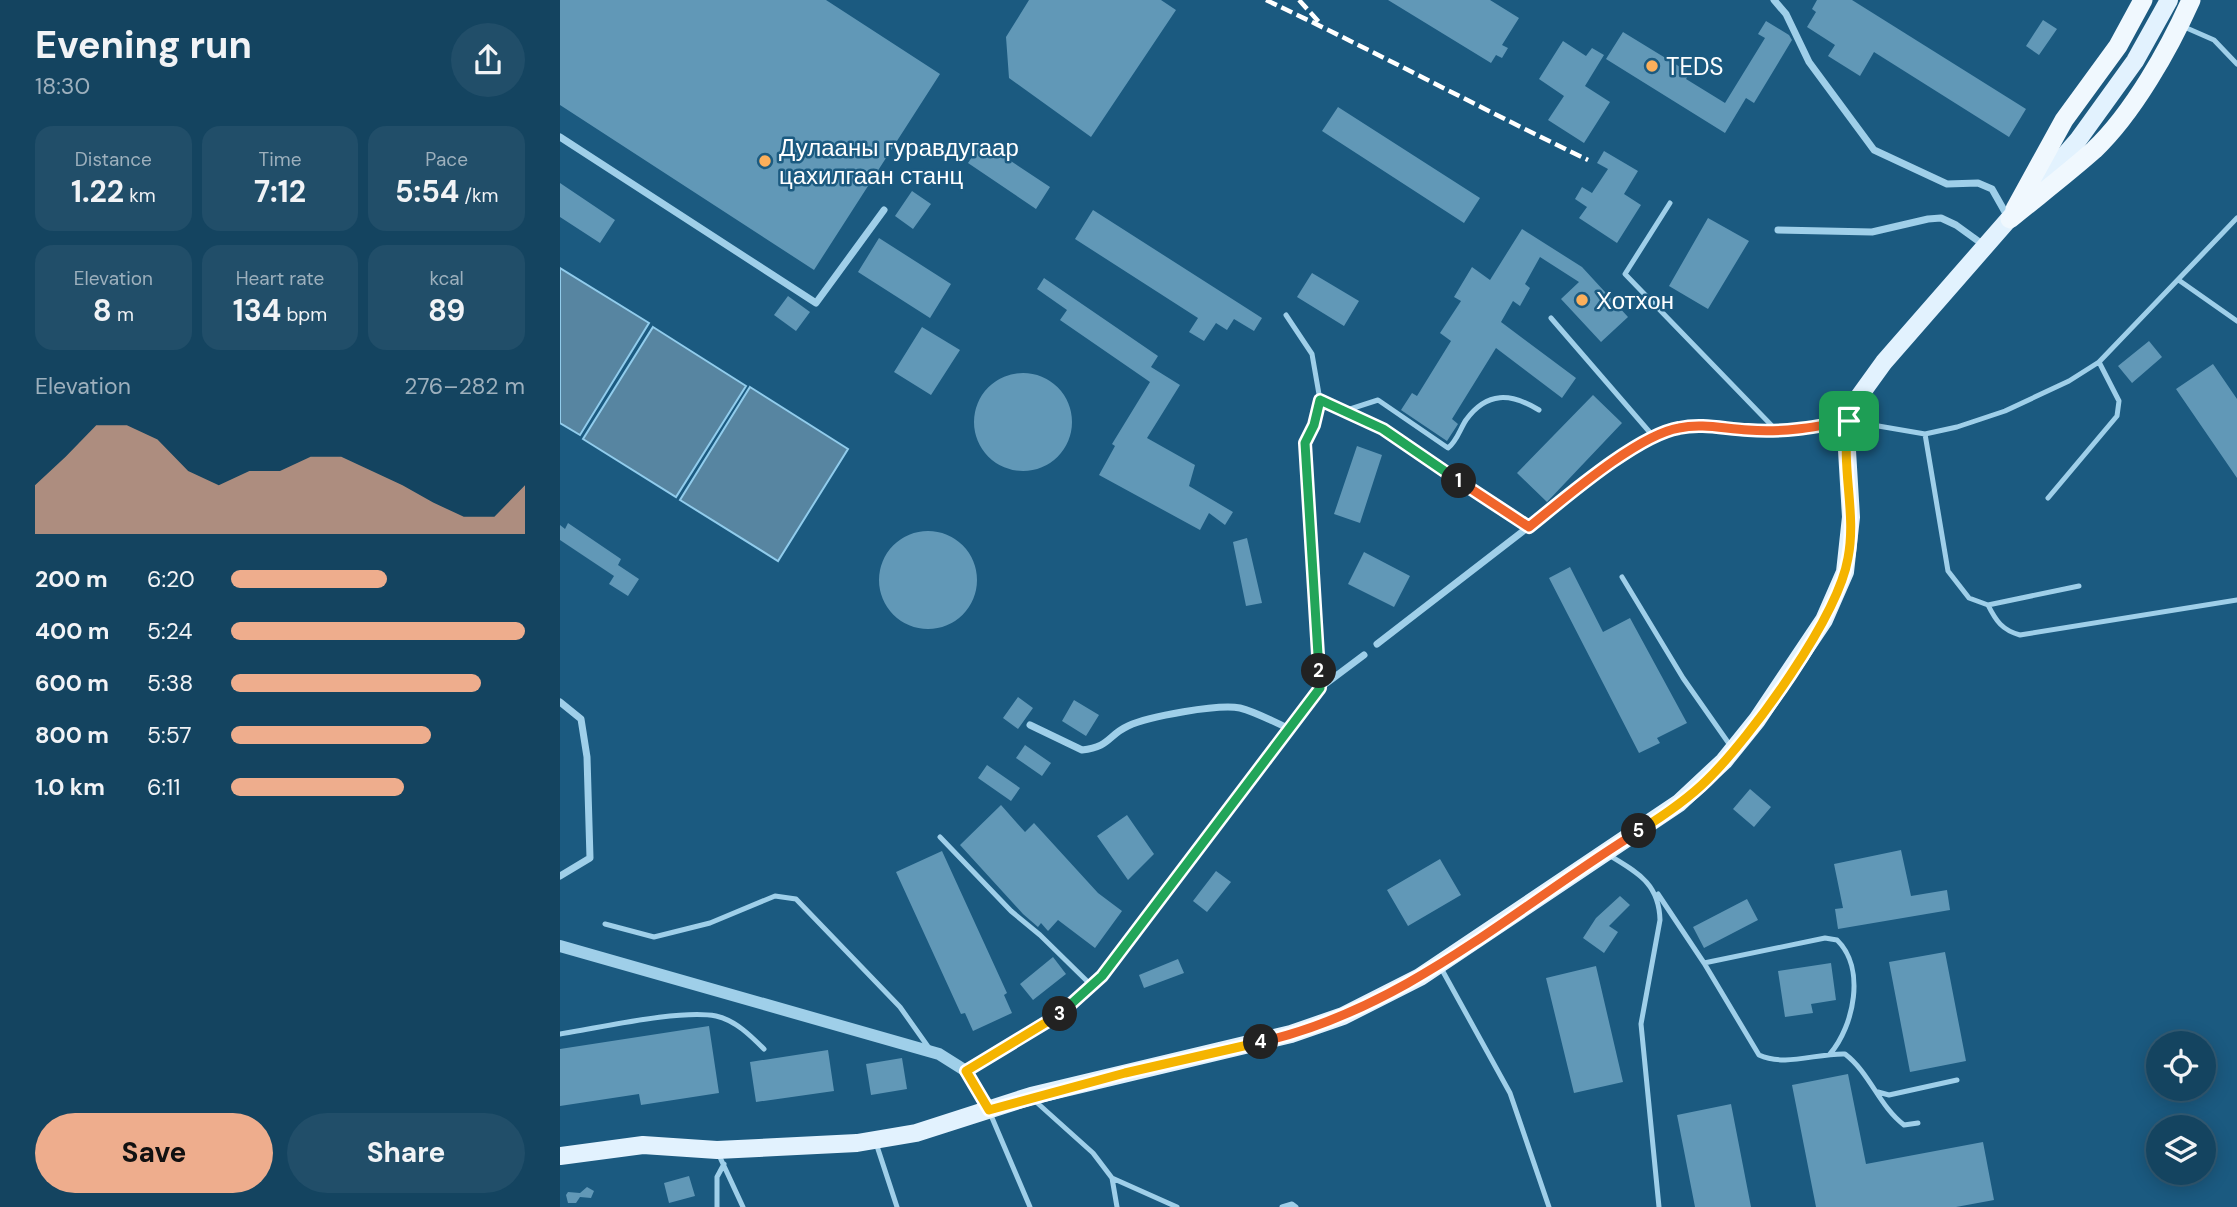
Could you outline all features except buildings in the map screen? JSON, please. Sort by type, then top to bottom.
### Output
[{"type":"highway","points":[[2010,219],[2064,120],[2118,46],[2143,0]]},
{"type":"highway","points":[[2010,219],[2095,149],[2113,128],[2143,86],[2191,0]]},
{"type":"main road","points":[[560,1156],[643,1145],[720,1157],[875,1140],[949,1125],[1031,1097],[1315,1027],[1369,1004],[1439,965],[1604,852],[1665,814],[1692,792],[1734,750],[1773,699],[1836,596],[1845,572],[1851,534],[1846,445],[1849,421],[1858,398],[1874,374],[2078,140],[2117,89],[2169,0]]},
{"type":"street","points":[[1774,0],[1786,14],[1809,62],[1874,150],[1947,184],[1978,183],[1992,189],[2010,219]]},
{"type":"street","points":[[560,137],[816,303],[884,210]]},
{"type":"street","points":[[1779,230],[1872,232],[1941,218],[1986,246]]},
{"type":"street","points":[[1377,644],[1653,436],[1679,428],[1718,426],[1749,430],[1796,430],[1849,421]]},
{"type":"street","points":[[966,1071],[1041,1027],[1070,1007],[1092,986],[1111,966],[1320,688],[1364,655]]},
{"type":"street","points":[[560,702],[581,719],[587,757],[590,858],[560,876]]},
{"type":"street","points":[[1030,725],[1082,750],[1106,744],[1125,727],[1154,716],[1199,711],[1239,708],[1290,729]]},
{"type":"street","points":[[560,946],[930,1051],[953,1061],[966,1071],[989,1110]]},
{"type":"lane","points":[[2179,25],[2214,40],[2237,64]]},
{"type":"lane","points":[[1670,204],[1625,274],[1776,430]]},
{"type":"lane","points":[[1849,421],[1925,434],[1957,427],[2036,398],[2099,362],[2180,281],[2237,218]]},
{"type":"lane","points":[[2180,281],[2237,321]]},
{"type":"lane","points":[[1286,315],[1312,354],[1320,400],[1314,425],[1305,443],[1320,688]]},
{"type":"lane","points":[[1550,318],[1653,436]]},
{"type":"lane","points":[[2048,498],[2117,415],[2119,401],[2099,362]]},
{"type":"lane","points":[[1344,411],[1378,400],[1448,448],[1476,409],[1496,398],[1520,398],[1539,410]]},
{"type":"lane","points":[[1320,400],[1383,429],[1529,527]]},
{"type":"lane","points":[[1925,434],[1948,571],[1969,598],[1988,605],[2079,586]]},
{"type":"lane","points":[[1622,577],[1683,678],[1734,750]]},
{"type":"lane","points":[[1988,605],[1996,621],[2006,631],[2020,635],[2237,600]]},
{"type":"lane","points":[[940,837],[1011,911],[1092,986]]},
{"type":"lane","points":[[1604,852],[1634,871],[1655,892],[1704,963],[1759,1055],[1769,1060],[1783,1060],[1845,1054],[1855,1062],[1889,1113],[1904,1125],[1918,1123]]},
{"type":"lane","points":[[1655,892],[1660,920],[1641,1024],[1658,1207]]},
{"type":"lane","points":[[605,924],[654,937],[710,923],[775,895],[796,899],[901,1007],[930,1051]]},
{"type":"lane","points":[[1704,963],[1825,938],[1836,940],[1850,960],[1854,1001],[1848,1027],[1842,1040],[1830,1054]]},
{"type":"lane","points":[[1439,965],[1510,1093],[1549,1207]]},
{"type":"lane","points":[[560,1034],[696,1013],[719,1017],[747,1032],[764,1049]]},
{"type":"lane","points":[[1875,1091],[1889,1095],[1957,1080]]},
{"type":"lane","points":[[1031,1097],[1093,1153],[1112,1178],[1117,1207]]},
{"type":"lane","points":[[989,1110],[1030,1207]]},
{"type":"lane","points":[[875,1140],[897,1207]]},
{"type":"lane","points":[[717,1207],[720,1157]]},
{"type":"lane","points":[[720,1157],[743,1207]]},
{"type":"lane","points":[[1112,1178],[1177,1207]]},
{"type":"lane","points":[[1282,1207],[1292,1204],[1296,1207]]},
{"type":"water","points":[[560,268],[649,323],[580,435],[560,423]]},
{"type":"water","points":[[653,327],[746,386],[676,497],[583,439]]},
{"type":"water","points":[[750,387],[848,449],[778,561],[680,500]]},
{"type":"railway","points":[[1266,0],[1588,160]]},
{"type":"railway","points":[[1299,0],[1319,22]]},
{"type":"place","name":"TEDS","points":[[1652,66]]},
{"type":"place","name":"Дулааны гуравдугаар цахилгаан станц","points":[[765,161]]},
{"type":"place","name":"Хотхон","points":[[1582,300]]},
{"type":"route","points":[[1320,400],[1383,429],[1529,527],[1588,481],[1653,436],[1679,428],[1718,426],[1749,430],[1796,430],[1849,421],[1846,445],[1851,534],[1849,558],[1836,596],[1824,620],[1757,720],[1706,781],[1665,814],[1604,852],[1468,947],[1401,988],[1342,1016],[1266,1041],[1125,1073],[989,1110],[966,1071],[1070,1007],[1102,976],[1320,688],[1305,443],[1314,425],[1320,400]]}]
